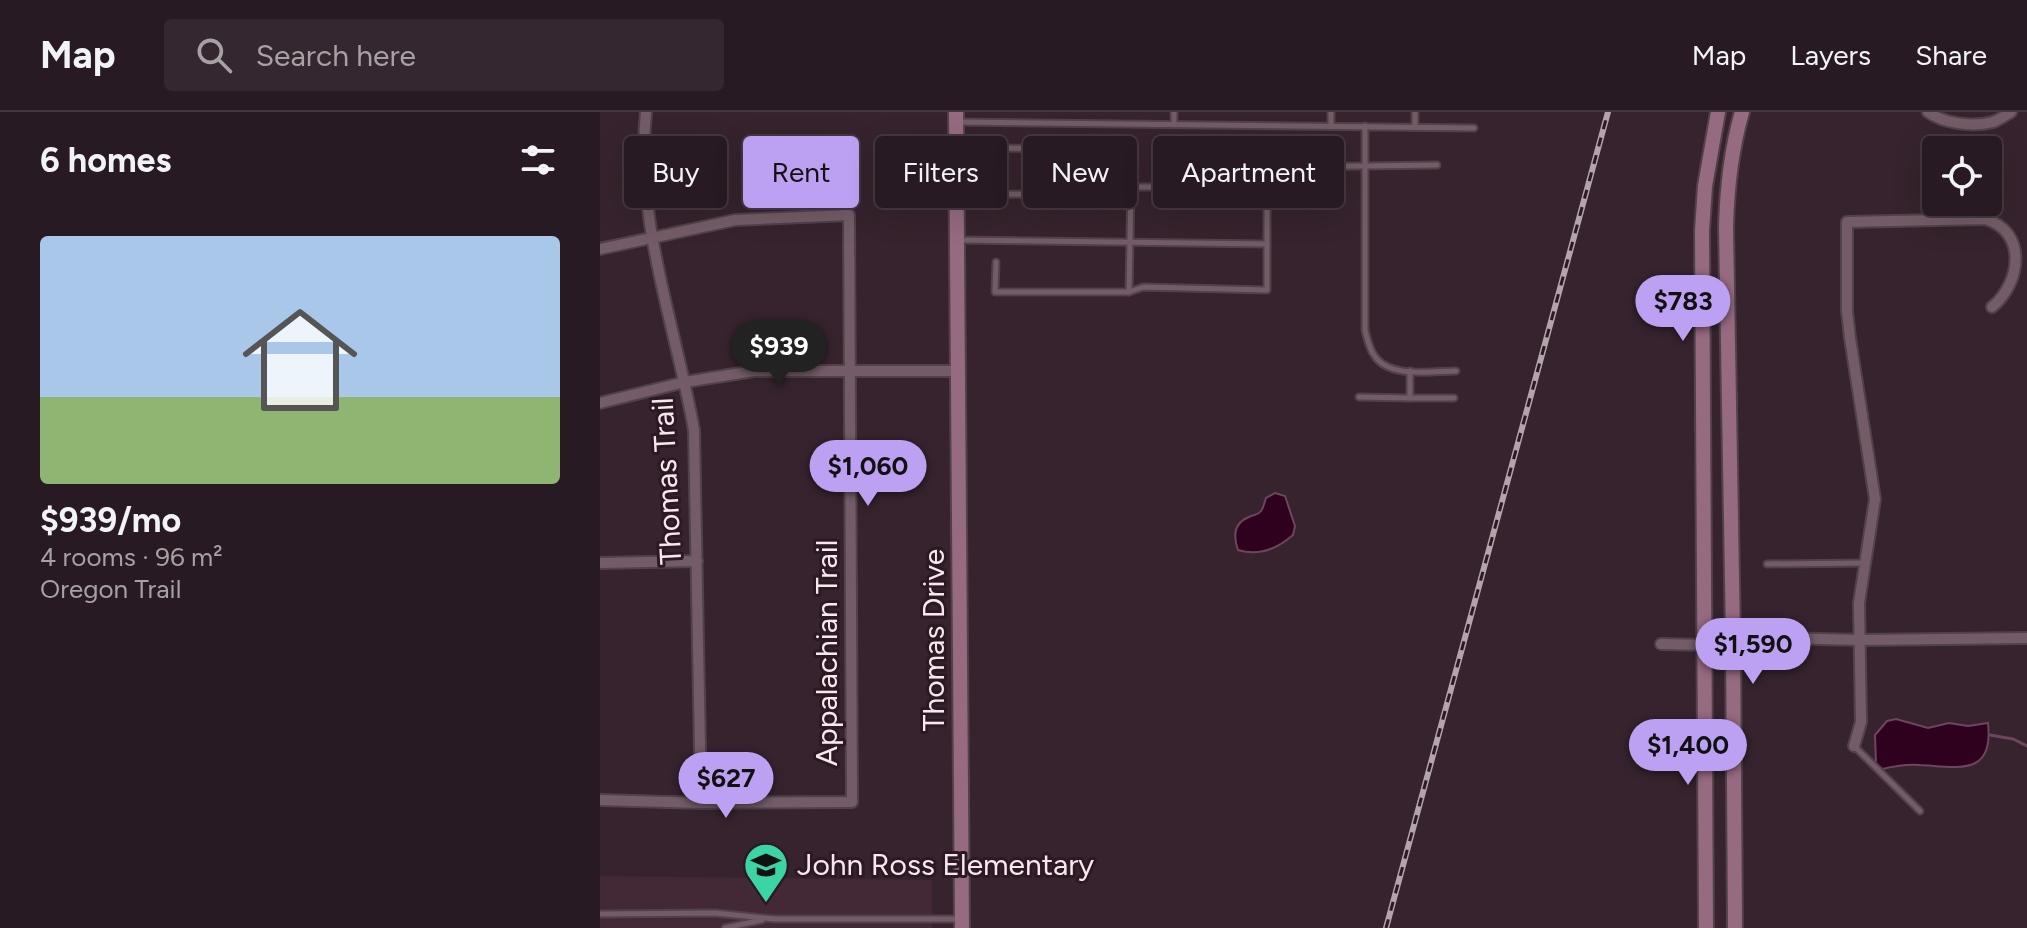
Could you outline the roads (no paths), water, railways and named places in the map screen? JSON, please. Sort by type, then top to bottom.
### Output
[{"type":"main road","points":[[1706,928],[1702,231],[1711,139],[1718,112]]},
{"type":"main road","points":[[1735,928],[1726,227],[1727,184],[1742,112]]},
{"type":"main road","name":"Thomas Drive","points":[[956,117],[962,923]]},
{"type":"main road","points":[[1705,645],[1733,637]]},
{"type":"street","name":"Thomas Trail","points":[[646,112],[650,236],[694,430],[701,803]]},
{"type":"street","points":[[1928,112],[1963,124],[1993,122],[2011,112]]},
{"type":"street","name":"Appalachian Trail","points":[[650,236],[735,220],[849,215],[852,802],[701,803]]},
{"type":"street","points":[[1854,746],[1861,722],[1859,603],[1875,499],[1848,324],[1847,222],[1985,219],[2001,223],[2011,233],[2016,248],[2017,270],[2004,297],[1992,307]]},
{"type":"street","points":[[600,249],[650,236]]},
{"type":"street","points":[[600,403],[685,382],[754,371],[957,371]]},
{"type":"street","points":[[600,563],[697,561]]},
{"type":"street","points":[[1733,637],[1861,640],[2027,638]]},
{"type":"street","points":[[1661,644],[1705,645]]},
{"type":"street","points":[[600,800],[701,803]]},
{"type":"lane","points":[[1056,112],[1056,123]]},
{"type":"lane","points":[[1174,112],[1174,124]]},
{"type":"lane","points":[[1331,112],[1331,126]]},
{"type":"lane","points":[[1415,112],[1415,127]]},
{"type":"lane","points":[[956,117],[1056,123],[1474,128]]},
{"type":"lane","points":[[1365,126],[1365,330],[1374,355],[1388,367],[1410,371],[1456,371]]},
{"type":"lane","points":[[1023,148],[997,148],[997,194],[1023,194]]},
{"type":"lane","points":[[1344,166],[1437,165]]},
{"type":"lane","points":[[996,262],[995,292],[1129,292],[1143,287],[1267,290],[1267,187],[1137,187]]},
{"type":"lane","points":[[1129,292],[1130,208]]},
{"type":"lane","points":[[957,240],[1267,244]]},
{"type":"lane","points":[[1410,371],[1410,398]]},
{"type":"lane","points":[[1359,397],[1454,398]]},
{"type":"lane","points":[[1767,564],[1864,563]]},
{"type":"lane","points":[[1854,746],[1920,811]]},
{"type":"lane","points":[[600,914],[715,913],[775,919],[962,923]]},
{"type":"lane","points":[[725,928],[775,919]]},
{"type":"waterway","points":[[1990,735],[2013,739],[2027,746]]},
{"type":"railway","points":[[1386,928],[1608,112]]},
{"type":"place","name":"John Ross Elementary","points":[[766,904]]}]
